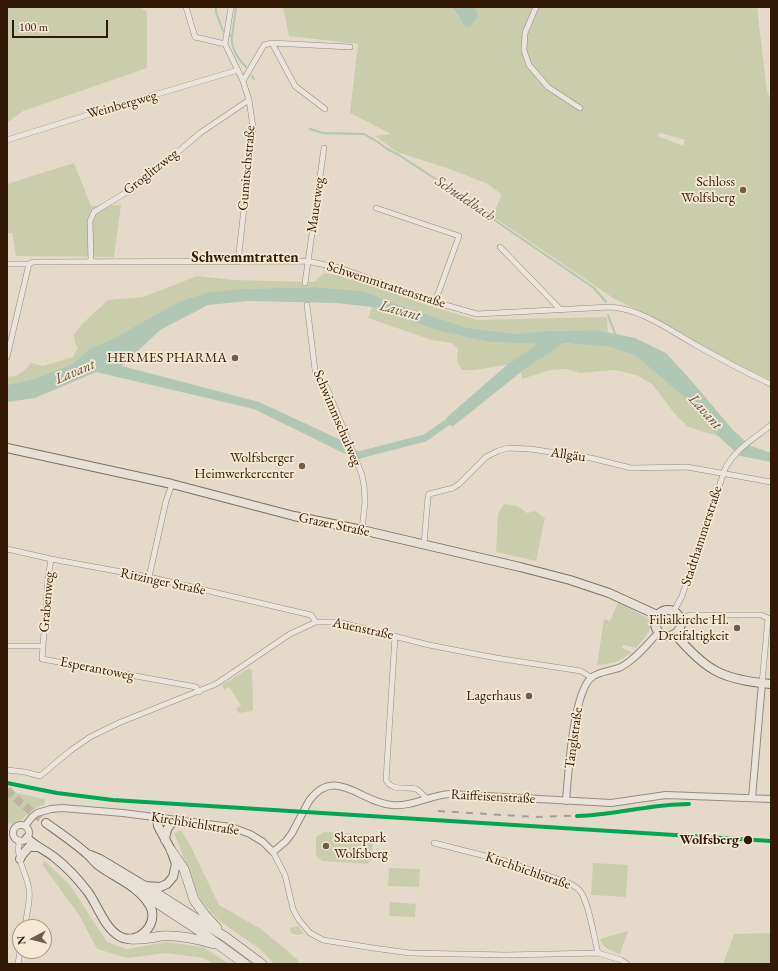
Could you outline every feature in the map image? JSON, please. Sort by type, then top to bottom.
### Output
[{"type":"highway","points":[[172,850],[184,869],[194,900],[198,907],[227,938]]},
{"type":"highway","points":[[141,888],[227,938],[262,964]]},
{"type":"highway","points":[[141,888],[245,964]]},
{"type":"highway","points":[[130,940],[145,940],[162,936],[185,937],[221,945]]},
{"type":"main road","name":"Grazer Straße","points":[[7,448],[172,484],[294,516],[424,544],[570,580],[609,593],[657,614]]},
{"type":"main road","points":[[665,610],[674,611],[680,618],[680,626],[675,634],[667,636],[659,632],[655,624],[657,614],[665,610]]},
{"type":"main road","points":[[675,634],[695,656],[717,672],[731,678],[771,684]]},
{"type":"main road","points":[[46,823],[88,854],[97,864],[141,888],[160,887],[167,884],[174,877],[176,864],[172,850],[158,826],[157,818]]},
{"type":"main road","points":[[165,840],[167,830],[176,820]]},
{"type":"main road","points":[[23,839],[54,857],[73,874],[88,892],[115,933],[130,940],[144,933],[149,928],[153,917],[150,906],[141,888]]},
{"type":"main road","points":[[20,859],[29,847],[38,847]]},
{"type":"street","points":[[186,7],[196,37],[225,44],[231,7]]},
{"type":"street","points":[[536,7],[525,33],[524,50],[529,66],[548,87],[580,108]]},
{"type":"street","points":[[272,43],[295,86],[325,109]]},
{"type":"street","points":[[243,81],[264,45],[272,43],[350,47]]},
{"type":"street","name":"Gumitschstraße","points":[[225,44],[243,81],[249,100],[253,127],[238,262]]},
{"type":"street","name":"Weinbergweg","points":[[7,140],[238,70]]},
{"type":"street","name":"Groglitzweg","points":[[91,262],[90,221],[94,212],[130,190],[156,171],[200,133],[249,100]]},
{"type":"street","name":"Mauerweg","points":[[307,261],[324,148]]},
{"type":"street","points":[[376,208],[459,236],[435,302]]},
{"type":"street","points":[[500,247],[561,310]]},
{"type":"street","points":[[306,283],[307,261]]},
{"type":"street","name":"Schwemmtrattenstraße","points":[[7,264],[29,264],[33,262],[307,261],[340,268],[435,302],[477,314],[610,307],[622,308],[634,311],[669,329],[726,362],[771,384]]},
{"type":"street","points":[[7,357],[29,264]]},
{"type":"street","name":"Schwimmschulweg","points":[[307,305],[315,370],[327,388],[350,444],[364,486],[365,502],[362,530]]},
{"type":"street","name":"Stadthammerstraße","points":[[674,611],[682,596],[723,473],[729,462],[742,447],[771,425]]},
{"type":"street","name":"Allgäu","points":[[424,544],[429,494],[454,488],[460,484],[486,457],[508,448],[591,458],[631,468],[687,467],[771,482]]},
{"type":"street","points":[[149,577],[166,501],[172,484]]},
{"type":"street","name":"Ritzinger Straße","points":[[7,549],[51,559],[149,577],[311,615],[316,622]]},
{"type":"street","name":"Grabenweg","points":[[43,646],[51,559]]},
{"type":"street","points":[[680,618],[691,615],[761,615],[768,618],[752,798]]},
{"type":"street","name":"Auenstraße","points":[[7,770],[25,772],[40,776],[70,751],[104,729],[216,684],[290,634],[316,622],[338,622],[429,645],[496,658],[581,671],[592,678]]},
{"type":"street","points":[[592,678],[628,662],[659,632]]},
{"type":"street","points":[[395,636],[386,780],[390,785],[395,787],[416,789],[426,798]]},
{"type":"street","name":"Esperantoweg","points":[[7,646],[43,646],[42,659],[196,687],[199,692]]},
{"type":"street","name":"Tanglstraße","points":[[566,801],[575,717],[579,700],[584,689],[592,678]]},
{"type":"street","name":"Raiffeisenstraße","points":[[273,852],[286,841],[292,833],[309,801],[318,790],[331,785],[344,786],[372,800],[392,805],[411,804],[438,794],[611,803],[666,795],[771,798]]},
{"type":"street","name":"Kirchbichlstraße","points":[[25,826],[37,813],[62,808],[123,813],[231,827],[263,842],[273,852],[285,875],[293,909],[299,920],[310,933],[323,940],[410,953],[506,955],[598,953],[622,960],[627,964]]},
{"type":"street","points":[[23,839],[15,838],[10,829],[18,825],[25,826],[29,832],[18,848],[30,891],[26,919]]},
{"type":"street","name":"Kirchbichlstraße","points":[[434,843],[505,861],[570,883],[577,887],[586,903],[598,953]]},
{"type":"shaded area","points":[[7,7],[140,7],[147,12],[147,68],[23,111],[7,123]]},
{"type":"shaded area","points":[[283,7],[452,7],[459,18],[478,16],[476,7],[757,7],[767,92],[771,99],[771,380],[724,359],[669,327],[613,298],[492,216],[502,195],[488,184],[450,169],[397,152],[375,136],[391,134],[350,113],[358,44],[289,36]],"holes":[[[660,133],[685,140],[683,146],[658,136]]]},
{"type":"shaded area","points":[[74,163],[91,206],[121,205],[114,257],[16,256],[12,233],[7,233],[7,184]]},
{"type":"shaded area","points":[[324,273],[345,276],[427,305],[477,320],[607,317],[608,332],[596,330],[545,331],[516,334],[468,328],[407,308],[363,291],[315,287],[240,289],[90,348],[72,364],[37,378],[7,385],[7,376],[11,377],[17,375],[31,363],[43,366],[73,357],[78,347],[75,343],[74,335],[82,324],[108,300],[143,297],[197,276],[234,280],[314,282]]},
{"type":"shaded area","points":[[372,307],[439,331],[488,342],[538,344],[507,365],[474,370],[462,370],[457,361],[458,349],[452,343],[432,340],[368,318]]},
{"type":"shaded area","points":[[564,343],[610,347],[636,356],[685,398],[718,436],[688,427],[675,414],[652,384],[636,375],[615,370],[580,373],[567,369],[550,370],[522,379],[521,372]]},
{"type":"shaded area","points":[[504,504],[517,506],[527,513],[536,511],[545,518],[536,561],[496,552],[498,514]]},
{"type":"shaded area","points":[[618,602],[649,619],[649,631],[636,648],[623,645],[622,648],[632,652],[623,658],[616,662],[597,665],[604,619],[610,621]]},
{"type":"shaded area","points":[[250,669],[252,671],[253,709],[252,711],[239,713],[236,709],[241,705],[229,687],[224,690],[222,685]]},
{"type":"shaded area","points":[[12,792],[45,799],[45,804],[32,810],[19,822],[10,824],[7,822],[7,795]]},
{"type":"shaded area","points":[[181,830],[190,845],[219,905],[261,929],[297,959],[299,964],[274,964],[260,949],[218,920],[201,901],[174,833]]},
{"type":"shaded area","points":[[324,832],[368,834],[373,839],[372,860],[367,864],[322,861],[316,855],[316,837]]},
{"type":"shaded area","points":[[45,861],[70,885],[107,942],[127,949],[167,942],[203,947],[229,964],[213,964],[203,958],[166,953],[128,958],[97,949],[79,915],[42,864]]},
{"type":"shaded area","points":[[593,863],[628,865],[626,897],[591,895]]},
{"type":"shaded area","points":[[389,868],[420,869],[419,887],[388,886]]},
{"type":"shaded area","points":[[390,902],[416,904],[415,917],[389,916]]},
{"type":"shaded area","points":[[298,926],[304,934],[297,935],[291,933],[290,928]]},
{"type":"shaded area","points":[[628,931],[620,954],[611,951],[601,942],[600,939]]},
{"type":"shaded area","points":[[771,933],[771,964],[723,964],[734,934]]},
{"type":"water","points":[[452,7],[476,7],[478,16],[471,26],[466,27]]},
{"type":"water","name":"Lavant","points":[[315,287],[363,291],[407,308],[468,328],[516,334],[545,331],[596,330],[635,338],[666,353],[733,430],[751,446],[771,453],[771,462],[740,456],[718,436],[685,398],[636,356],[610,347],[564,343],[521,372],[452,427],[446,418],[507,365],[537,344],[488,342],[439,331],[372,307],[336,303],[248,301],[208,305],[160,330],[122,366],[259,402],[343,441],[339,451],[254,409],[96,372],[35,398],[7,402],[7,385],[37,378],[72,364],[90,348],[113,339],[179,302],[206,293],[240,289]]},
{"type":"waterway","name":"Schudelbach","points":[[216,7],[216,12],[223,31]]},
{"type":"waterway","points":[[232,37],[236,7]]},
{"type":"waterway","name":"Schudelbach","points":[[229,35],[232,37],[232,45],[235,53],[246,67]]},
{"type":"waterway","name":"Schudelbach","points":[[310,129],[323,133],[364,134],[378,142],[451,189],[594,288],[606,302]]},
{"type":"waterway","name":"Schudelbach","points":[[608,315],[616,336]]},
{"type":"waterway","points":[[332,443],[359,455],[425,438],[455,417]]},
{"type":"tunnel","points":[[7,790],[46,823]]},
{"type":"railway","points":[[7,783],[57,793],[113,800],[750,840]]},
{"type":"railway","points":[[438,811],[535,817],[594,815],[657,805],[689,804]]},
{"type":"transit line","points":[[7,783],[57,793],[113,800],[771,841]]},
{"type":"transit line","points":[[577,816],[605,814],[675,804],[689,804]]},
{"type":"place","name":"Schloss Wolfsberg","points":[[743,190]]},
{"type":"place","name":"HERMES PHARMA","points":[[235,358]]},
{"type":"place","name":"Wolfsberger Heimwerkercenter","points":[[302,466]]},
{"type":"place","name":"Filialkirche Hl. Dreifaltigkeit","points":[[737,628]]},
{"type":"place","name":"Lagerhaus","points":[[529,696]]},
{"type":"place","name":"Wolfsberg","points":[[748,840]]},
{"type":"place","name":"Skatepark Wolfsberg","points":[[326,846]]},
{"type":"district","name":"Schwemmtratten","points":[[245,258]]}]
